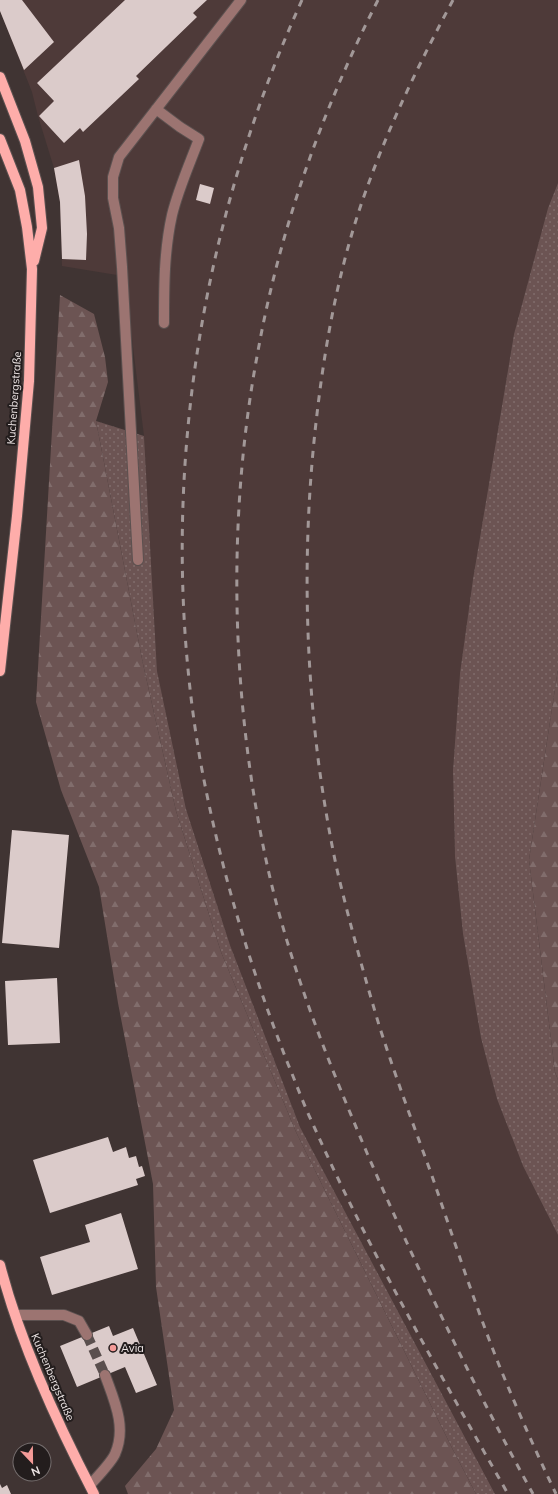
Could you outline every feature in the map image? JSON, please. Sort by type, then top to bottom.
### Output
[{"type":"main road","name":"Kuchenbergstraße","points":[[0,77],[25,142],[38,187],[42,228],[32,269]]},
{"type":"main road","name":"Kuchenbergstraße","points":[[0,139],[20,190],[27,227],[32,269],[29,381],[17,516],[0,671]]},
{"type":"main road","name":"Kuchenbergstraße","points":[[0,1265],[24,1341],[37,1373],[92,1490]]},
{"type":"lane","points":[[138,560],[122,267],[119,228],[113,198],[113,177],[119,157],[241,0]]},
{"type":"lane","points":[[156,109],[198,139],[172,215],[166,252],[164,278],[164,323]]},
{"type":"lane","points":[[16,1316],[64,1315],[79,1321],[87,1335]]},
{"type":"lane","points":[[92,1490],[115,1455],[120,1436],[118,1413],[105,1375]]},
{"type":"shaded area","points":[[0,0],[558,0],[558,183],[548,208],[514,334],[473,579],[460,673],[453,770],[455,857],[463,934],[481,1038],[497,1099],[523,1166],[558,1235],[558,1494],[495,1494],[300,1127],[230,945],[186,809],[157,671],[144,436],[126,290],[117,275],[62,266],[60,202],[54,168],[32,92],[0,11]]},
{"type":"green space","points":[[558,183],[558,669],[529,860],[555,1072],[558,1080],[558,1235],[523,1166],[497,1099],[481,1038],[463,934],[455,857],[453,770],[460,673],[473,579],[514,334],[548,208]]},
{"type":"green space","points":[[60,295],[94,314],[105,357],[108,382],[96,421],[143,664],[176,811],[221,952],[296,1132],[476,1494],[128,1494],[125,1486],[156,1449],[174,1410],[156,1287],[153,1184],[118,1003],[99,887],[61,790],[36,702]]},
{"type":"green space","points":[[96,421],[144,436],[157,671],[186,809],[230,945],[300,1127],[495,1494],[476,1494],[452,1448],[296,1132],[221,952],[176,811],[143,664]]},
{"type":"green space","points":[[558,669],[558,1080],[555,1072],[529,860]]},
{"type":"building","points":[[0,0],[22,0],[54,42],[24,70],[0,11]]},
{"type":"building","points":[[125,0],[207,0],[193,13],[197,17],[136,76],[139,79],[83,132],[80,128],[64,143],[39,116],[54,101],[37,83]]},
{"type":"building","points":[[79,160],[85,196],[87,234],[86,260],[62,259],[60,202],[54,168]]},
{"type":"building","points":[[200,184],[214,188],[210,204],[196,200]]},
{"type":"building","points":[[12,830],[69,835],[59,948],[2,943]]},
{"type":"building","points":[[57,978],[60,1043],[8,1045],[5,981]]},
{"type":"building","points":[[108,1137],[113,1152],[126,1147],[129,1158],[136,1156],[139,1167],[142,1166],[145,1176],[136,1179],[138,1185],[50,1213],[33,1160]]},
{"type":"building","points":[[121,1213],[138,1269],[52,1295],[40,1257],[90,1242],[85,1225]]},
{"type":"building","points":[[109,1326],[113,1336],[133,1328],[157,1385],[136,1393],[125,1367],[77,1387],[60,1346]]},
{"type":"building","points":[[0,1484],[2,1488],[7,1485],[11,1494],[0,1494]]},
{"type":"tunnel","points":[[87,1335],[105,1375]]},
{"type":"railway","points":[[302,0],[265,90],[235,182],[211,276],[194,372],[185,469],[182,566],[187,663],[200,759],[216,837],[236,914],[260,989],[306,1108],[334,1170],[381,1264],[508,1494]]},
{"type":"railway","points":[[378,0],[339,84],[305,171],[278,260],[258,351],[248,415],[241,480],[237,545],[237,611],[240,676],[246,741],[256,806],[268,869],[277,906],[287,942],[324,1049],[367,1153],[425,1283],[488,1410],[533,1494]]},
{"type":"railway","points":[[453,0],[429,45],[386,138],[358,213],[342,269],[325,356],[312,458],[309,502],[307,590],[310,678],[319,766],[332,847],[352,931],[379,1025],[499,1365],[556,1494]]},
{"type":"place","name":"Avia","points":[[113,1348]]}]
